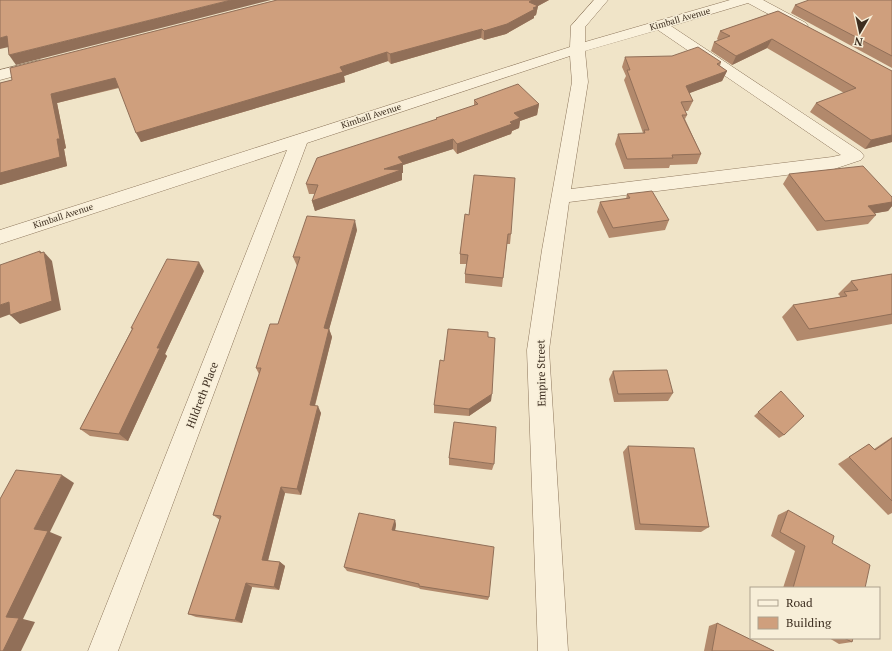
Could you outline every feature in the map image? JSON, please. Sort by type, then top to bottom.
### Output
[{"type":"street","name":"Empire Street","points":[[553,651],[538,350],[580,82],[577,49],[578,26],[601,0]]},
{"type":"street","name":"Kimball Avenue","points":[[0,237],[577,49],[744,0]]},
{"type":"street","points":[[753,0],[816,34]]},
{"type":"street","points":[[561,197],[834,163],[855,156],[660,25]]},
{"type":"street","points":[[0,76],[54,62]]},
{"type":"street","name":"Hildreth Place","points":[[103,651],[300,139]]},
{"type":"building","points":[[0,0],[231,0],[9,55],[7,36],[0,38]]},
{"type":"building","points":[[277,0],[532,0],[529,2],[538,6],[507,24],[484,31],[482,29],[390,54],[387,52],[340,67],[343,72],[136,133],[115,78],[51,94],[60,139],[57,139],[60,157],[0,173],[0,83],[12,80],[10,68]]},
{"type":"building","points":[[809,0],[892,0],[892,56],[795,5]]},
{"type":"building","points":[[778,11],[892,71],[892,135],[871,140],[816,103],[856,88],[772,39],[736,56],[714,42],[730,36],[720,31]]},
{"type":"building","points":[[698,47],[721,62],[717,64],[727,71],[686,86],[693,101],[681,102],[687,115],[682,115],[701,154],[672,155],[673,158],[627,159],[618,134],[645,133],[644,130],[649,130],[627,70],[630,70],[625,57],[672,56]]},
{"type":"building","points":[[518,84],[539,104],[514,113],[520,118],[510,122],[512,124],[457,144],[453,139],[398,157],[403,163],[384,169],[401,170],[312,201],[318,185],[306,184],[317,158],[478,104],[474,100]]},
{"type":"building","points":[[863,166],[892,197],[892,202],[868,206],[876,215],[825,221],[789,174]]},
{"type":"building","points":[[474,175],[515,178],[511,234],[508,234],[503,278],[465,274],[468,255],[460,254],[465,214],[469,215]]},
{"type":"building","points":[[652,191],[669,220],[613,228],[600,202],[630,198],[627,194]]},
{"type":"building","points":[[307,216],[355,220],[324,328],[329,329],[310,405],[318,406],[297,489],[281,487],[262,560],[280,562],[274,587],[246,583],[235,620],[188,614],[221,516],[213,515],[261,368],[256,368],[270,324],[278,324],[300,257],[293,257]]},
{"type":"building","points":[[40,251],[40,253],[44,252],[52,301],[10,315],[9,302],[0,305],[0,265]]},
{"type":"building","points":[[167,259],[199,262],[157,348],[160,348],[119,434],[80,429],[133,328],[131,328]]},
{"type":"building","points":[[892,274],[892,314],[809,329],[793,305],[847,296],[844,292],[858,290],[851,281]]},
{"type":"building","points":[[448,329],[488,332],[488,337],[495,338],[492,394],[469,409],[434,405],[440,360],[444,361]]},
{"type":"building","points":[[667,370],[673,393],[618,394],[613,371]]},
{"type":"building","points":[[781,391],[804,416],[784,435],[758,412]]},
{"type":"building","points":[[454,422],[496,427],[494,464],[449,458]]},
{"type":"building","points":[[892,438],[892,501],[849,457],[869,444],[875,450]]},
{"type":"building","points":[[628,446],[694,448],[709,527],[640,524]]},
{"type":"building","points":[[16,470],[62,475],[34,529],[48,531],[6,617],[19,618],[3,651],[0,651],[0,499]]},
{"type":"building","points":[[788,510],[834,536],[832,543],[870,565],[865,587],[793,587],[805,546],[780,532]]},
{"type":"building","points":[[359,513],[395,520],[392,530],[494,547],[489,597],[419,586],[419,584],[344,567]]},
{"type":"building","points":[[717,623],[774,651],[712,651]]},
{"type":"building","points":[[846,639],[853,639],[852,642]]}]
